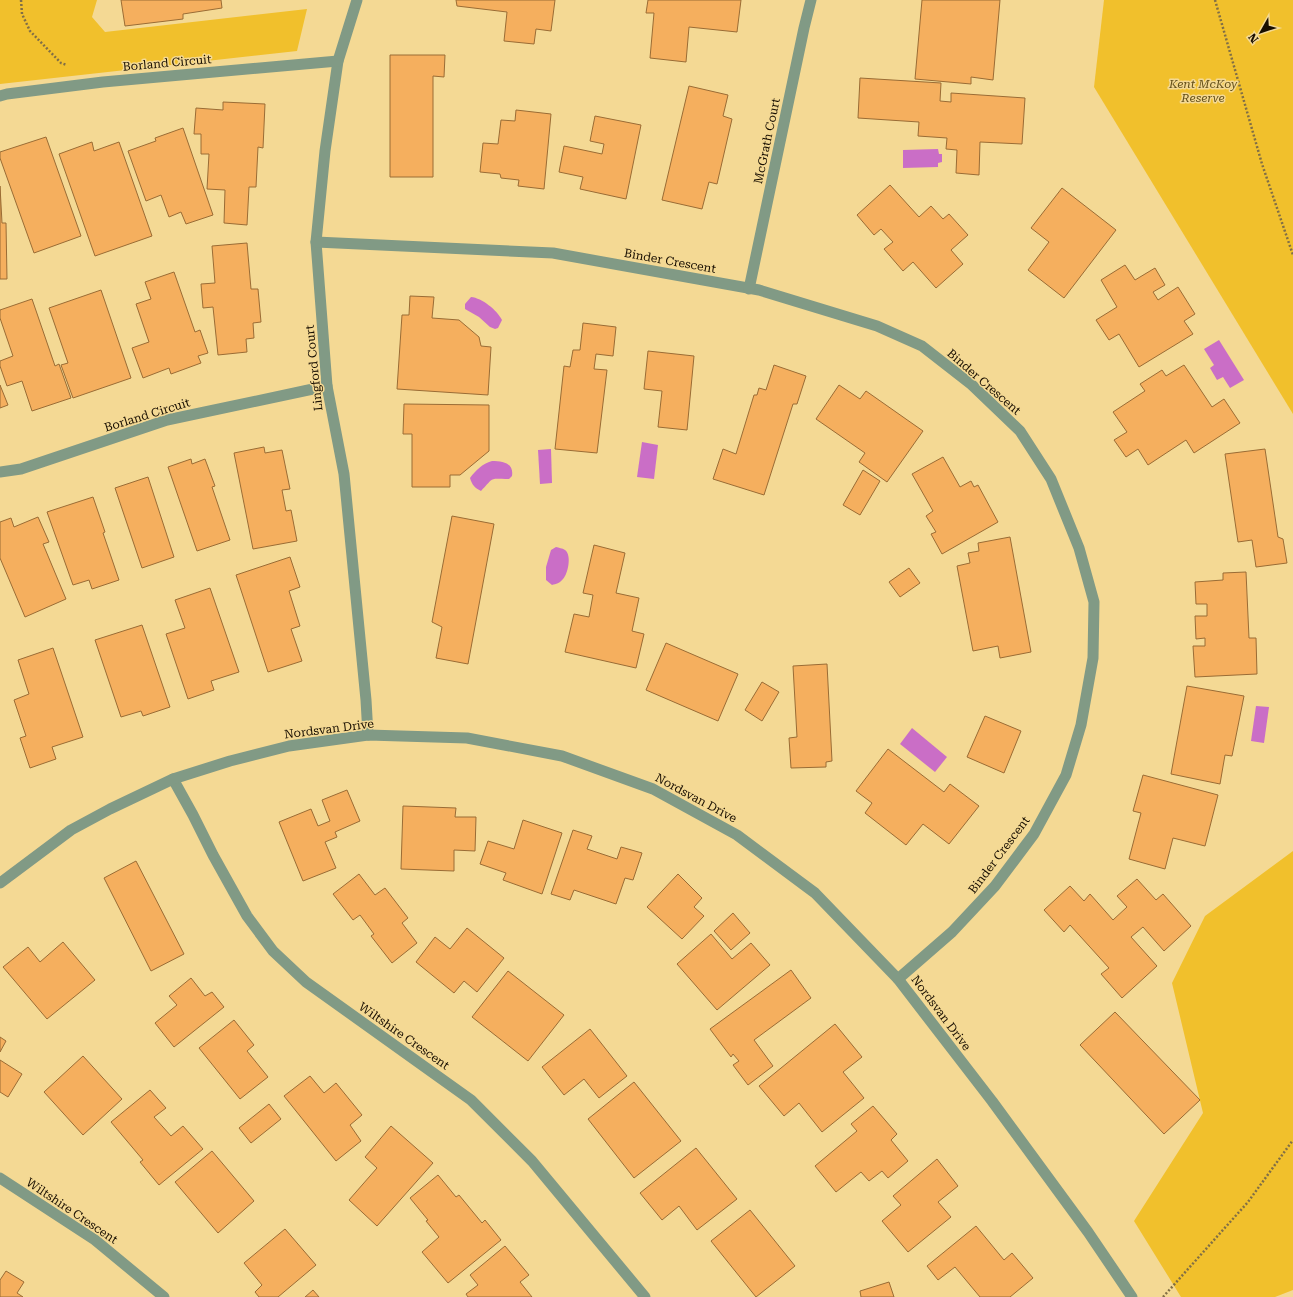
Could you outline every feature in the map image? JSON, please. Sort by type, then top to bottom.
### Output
[{"type":"street","name":"Lingford Court","points":[[357,0],[338,61],[325,151],[316,242],[327,386],[344,474],[368,735]]},
{"type":"street","name":"McGrath Court","points":[[749,289],[811,0]]},
{"type":"street","name":"Borland Circuit","points":[[0,96],[103,82],[338,61]]},
{"type":"street","name":"Binder Crescent","points":[[316,242],[553,254],[759,290],[878,326],[922,346],[972,385],[1020,431],[1051,479],[1079,548],[1094,602],[1093,658],[1081,725],[1066,775],[1034,834],[995,886],[952,932],[898,979]]},
{"type":"street","name":"Borland Circuit","points":[[0,472],[22,469],[167,420],[327,386]]},
{"type":"street","name":"Nordsvan Drive","points":[[0,883],[70,830],[173,779],[230,761],[289,746],[368,735],[467,738],[562,756],[653,788],[737,835],[815,893],[898,979],[992,1101],[1088,1232],[1132,1297]]},
{"type":"street","name":"Wiltshire Crescent","points":[[173,779],[247,916],[273,951],[306,982],[471,1100],[532,1161],[645,1297]]},
{"type":"street","name":"Wiltshire Crescent","points":[[0,1178],[95,1240],[164,1297]]},
{"type":"path","points":[[21,0],[22,14],[30,31],[61,63],[71,67]]},
{"type":"path","points":[[1215,0],[1262,164],[1293,255]]},
{"type":"path","points":[[1163,1297],[1248,1202],[1293,1140]]},
{"type":"green space","points":[[0,0],[97,0],[92,17],[105,32],[307,9],[297,51],[0,84]]},
{"type":"green space","name":"Kent McKoy Reserve","points":[[1104,0],[1293,0],[1293,414],[1094,87]]},
{"type":"green space","points":[[1293,851],[1293,1290],[1275,1297],[1181,1297],[1134,1221],[1203,1113],[1172,983],[1205,916]]},
{"type":"shaded area","points":[[938,149],[939,154],[942,154],[942,162],[938,163],[938,167],[903,168],[903,150]]},
{"type":"shaded area","points":[[471,297],[484,302],[497,312],[502,320],[498,328],[495,329],[490,327],[479,317],[465,309],[465,304]]},
{"type":"shaded area","points":[[1219,340],[1244,380],[1230,388],[1223,377],[1217,380],[1210,368],[1214,365],[1204,349]]},
{"type":"shaded area","points":[[642,442],[658,445],[654,479],[637,477]]},
{"type":"shaded area","points":[[551,449],[552,483],[540,484],[538,450]]},
{"type":"shaded area","points":[[492,461],[504,462],[507,464],[511,468],[512,476],[509,479],[493,479],[481,491],[474,486],[470,478],[485,464]]},
{"type":"shaded area","points":[[556,547],[564,549],[567,552],[569,560],[565,577],[552,585],[546,580],[546,567],[551,550]]},
{"type":"shaded area","points":[[1256,706],[1269,707],[1264,743],[1251,741]]},
{"type":"shaded area","points":[[912,728],[947,757],[935,772],[900,744]]},
{"type":"building","points":[[121,0],[221,0],[222,8],[183,14],[183,19],[125,26]]},
{"type":"building","points":[[456,0],[555,0],[551,31],[536,29],[534,44],[504,41],[507,12],[457,6]]},
{"type":"building","points":[[648,0],[741,0],[737,32],[689,27],[686,62],[650,58],[654,13],[646,13]]},
{"type":"building","points":[[922,0],[1000,0],[993,80],[971,77],[971,84],[915,79]]},
{"type":"building","points":[[390,55],[445,55],[444,77],[433,76],[433,177],[390,177]]},
{"type":"building","points":[[860,78],[941,83],[940,101],[951,102],[951,93],[1025,98],[1022,144],[980,142],[979,175],[956,173],[957,150],[946,149],[947,138],[918,136],[919,122],[858,118]]},
{"type":"building","points":[[689,86],[728,95],[723,116],[732,119],[717,184],[709,182],[702,209],[662,200]]},
{"type":"building","points":[[223,102],[265,104],[263,148],[258,147],[256,187],[249,187],[247,225],[224,223],[225,190],[207,189],[209,154],[201,154],[201,134],[194,134],[196,108],[223,110]]},
{"type":"building","points":[[516,110],[551,114],[544,189],[518,186],[519,180],[501,178],[500,174],[480,172],[483,143],[498,144],[501,120],[515,121]]},
{"type":"building","points":[[595,116],[641,125],[626,199],[580,189],[583,177],[559,172],[564,146],[602,154],[604,144],[590,141]]},
{"type":"building","points":[[183,128],[213,215],[186,224],[181,212],[169,217],[161,195],[146,201],[128,151],[156,141],[155,138]]},
{"type":"building","points":[[46,137],[81,236],[34,253],[0,158],[0,152]]},
{"type":"building","points":[[92,142],[94,151],[119,142],[152,236],[95,256],[59,154]]},
{"type":"building","points":[[890,185],[919,217],[931,206],[943,219],[949,214],[968,235],[951,250],[963,264],[936,288],[913,262],[903,271],[884,249],[893,242],[881,229],[874,235],[857,215]]},
{"type":"building","points":[[0,186],[2,223],[6,223],[7,279],[0,279]]},
{"type":"building","points":[[1062,188],[1116,230],[1064,298],[1028,270],[1049,242],[1031,228]]},
{"type":"building","points":[[247,243],[251,289],[258,289],[261,322],[253,323],[254,338],[246,339],[247,352],[218,355],[213,307],[203,308],[201,284],[215,283],[212,246]]},
{"type":"building","points":[[1125,265],[1135,280],[1155,268],[1165,285],[1153,292],[1158,300],[1178,287],[1195,314],[1184,321],[1193,334],[1139,367],[1119,334],[1109,340],[1096,320],[1117,307],[1101,280]]},
{"type":"building","points":[[174,272],[195,332],[200,330],[208,353],[198,356],[201,363],[171,374],[169,368],[143,378],[132,348],[149,342],[136,304],[151,299],[145,282]]},
{"type":"building","points":[[101,290],[131,378],[73,398],[61,365],[68,363],[49,308]]},
{"type":"building","points":[[410,296],[434,297],[432,318],[459,320],[479,337],[481,346],[491,347],[488,395],[397,389],[402,315],[409,315]]},
{"type":"building","points":[[32,299],[55,366],[59,364],[71,398],[32,411],[22,381],[7,386],[0,366],[0,361],[13,356],[0,318],[0,310]]},
{"type":"building","points":[[583,323],[616,327],[613,356],[596,354],[594,369],[607,370],[597,453],[555,449],[564,366],[570,367],[573,350],[580,350]]},
{"type":"building","points":[[648,351],[694,356],[687,430],[658,427],[662,391],[644,389]]},
{"type":"building","points":[[774,365],[806,376],[797,404],[793,404],[764,495],[713,479],[723,449],[736,454],[754,395],[757,395],[759,388],[766,390]]},
{"type":"building","points":[[1184,365],[1212,407],[1224,399],[1240,423],[1194,453],[1186,440],[1148,465],[1138,449],[1126,457],[1114,440],[1127,432],[1113,412],[1145,391],[1140,384],[1162,370],[1166,376]]},
{"type":"building","points":[[0,385],[8,405],[0,408]]},
{"type":"building","points":[[839,385],[860,399],[866,391],[923,431],[887,482],[859,462],[865,453],[816,419]]},
{"type":"building","points":[[404,404],[489,405],[489,451],[460,475],[450,475],[450,487],[412,487],[412,434],[403,434]]},
{"type":"building","points":[[264,447],[265,453],[282,450],[290,489],[282,490],[286,511],[291,510],[297,541],[253,549],[234,453]]},
{"type":"building","points":[[1265,449],[1278,537],[1283,539],[1287,563],[1256,567],[1252,540],[1238,542],[1225,454]]},
{"type":"building","points":[[943,457],[960,487],[971,481],[974,487],[978,485],[998,522],[942,554],[931,534],[936,532],[926,516],[933,511],[912,474]]},
{"type":"building","points":[[191,459],[192,464],[205,459],[215,486],[212,487],[230,540],[197,551],[168,467]]},
{"type":"building","points":[[863,470],[880,481],[860,515],[843,505]]},
{"type":"building","points":[[148,477],[174,557],[142,568],[115,488]]},
{"type":"building","points":[[93,497],[105,532],[103,533],[119,580],[92,589],[89,580],[73,585],[47,512]]},
{"type":"building","points":[[452,516],[494,524],[468,664],[436,658],[442,627],[432,622]]},
{"type":"building","points":[[38,517],[49,542],[43,544],[66,599],[25,617],[0,558],[0,522],[11,518],[14,527]]},
{"type":"building","points":[[1010,537],[1031,652],[1000,658],[998,646],[973,651],[957,566],[970,563],[968,553],[979,551],[978,543]]},
{"type":"building","points":[[594,545],[625,553],[616,593],[639,598],[632,631],[644,634],[636,668],[565,652],[574,614],[589,617],[593,595],[583,593]]},
{"type":"building","points":[[290,557],[300,587],[289,591],[300,626],[291,629],[302,661],[268,672],[236,575]]},
{"type":"building","points":[[909,568],[920,583],[900,597],[889,582]]},
{"type":"building","points":[[1246,572],[1249,638],[1256,638],[1257,674],[1195,677],[1193,646],[1205,646],[1205,638],[1196,639],[1195,616],[1207,616],[1207,604],[1196,604],[1195,582],[1223,580],[1223,573]]},
{"type":"building","points":[[210,588],[239,672],[211,681],[214,690],[188,699],[166,634],[185,628],[175,600]]},
{"type":"building","points":[[142,625],[170,707],[143,716],[141,711],[121,717],[95,640]]},
{"type":"building","points":[[666,643],[738,674],[718,721],[646,690]]},
{"type":"building","points":[[53,648],[83,737],[52,747],[56,759],[30,768],[20,738],[26,736],[14,700],[29,694],[18,660]]},
{"type":"building","points":[[827,664],[832,761],[826,762],[826,767],[791,768],[789,738],[797,737],[793,666]]},
{"type":"building","points":[[762,682],[779,692],[762,721],[745,710]]},
{"type":"building","points":[[1187,686],[1244,696],[1232,756],[1225,755],[1220,784],[1171,774]]},
{"type":"building","points":[[985,716],[1021,731],[1004,773],[967,757]]},
{"type":"building","points":[[888,749],[944,792],[950,784],[979,806],[949,844],[923,824],[906,845],[865,813],[872,803],[856,791]]},
{"type":"building","points":[[1143,775],[1218,795],[1205,846],[1173,838],[1165,869],[1129,859],[1141,813],[1133,811]]},
{"type":"building","points":[[347,790],[360,821],[335,832],[337,837],[325,842],[336,868],[303,881],[279,822],[311,809],[318,826],[330,821],[322,800]]},
{"type":"building","points":[[403,806],[456,808],[455,817],[476,817],[475,851],[454,850],[454,871],[401,869]]},
{"type":"building","points":[[523,820],[562,833],[542,894],[503,880],[506,873],[480,864],[488,841],[514,849]]},
{"type":"building","points":[[573,830],[592,836],[587,849],[617,859],[621,847],[642,853],[633,880],[625,878],[616,904],[574,890],[570,900],[551,894]]},
{"type":"building","points":[[136,861],[184,954],[151,971],[104,878]]},
{"type":"building","points":[[359,874],[375,895],[385,888],[408,918],[402,923],[417,943],[392,963],[371,936],[374,934],[360,915],[353,920],[333,894]]},
{"type":"building","points":[[678,874],[702,898],[694,907],[704,916],[682,939],[647,907]]},
{"type":"building","points":[[1137,879],[1156,900],[1163,894],[1191,926],[1164,951],[1143,927],[1131,937],[1157,966],[1122,998],[1101,974],[1109,968],[1070,925],[1064,932],[1044,910],[1070,886],[1084,901],[1090,894],[1113,920],[1127,907],[1117,896]]},
{"type":"building","points":[[733,913],[750,933],[731,950],[714,931]]},
{"type":"building","points":[[467,928],[504,958],[477,992],[464,981],[454,993],[416,962],[435,937],[450,949]]},
{"type":"building","points":[[711,934],[732,959],[751,943],[770,965],[717,1010],[677,964]]},
{"type":"building","points":[[63,942],[95,980],[47,1019],[3,967],[28,947],[40,962]]},
{"type":"building","points":[[791,970],[811,998],[754,1040],[773,1066],[748,1085],[733,1065],[739,1061],[733,1054],[731,1057],[710,1029]]},
{"type":"building","points":[[508,971],[564,1015],[528,1061],[472,1017]]},
{"type":"building","points":[[191,978],[205,996],[212,992],[224,1007],[174,1047],[155,1023],[177,1005],[169,996]]},
{"type":"building","points":[[1115,1012],[1200,1100],[1164,1134],[1080,1045]]},
{"type":"building","points":[[234,1020],[254,1045],[247,1051],[268,1077],[240,1099],[199,1048]]},
{"type":"building","points":[[835,1024],[862,1057],[843,1072],[864,1098],[822,1132],[799,1103],[784,1116],[759,1086]]},
{"type":"building","points":[[590,1029],[627,1076],[599,1098],[584,1079],[564,1095],[542,1067]]},
{"type":"building","points":[[0,1037],[6,1041],[0,1052]]},
{"type":"building","points":[[83,1056],[122,1099],[83,1135],[44,1092]]},
{"type":"building","points":[[0,1060],[22,1074],[8,1097],[0,1092]]},
{"type":"building","points":[[310,1076],[324,1093],[336,1083],[362,1115],[350,1125],[361,1141],[336,1161],[284,1096]]},
{"type":"building","points":[[634,1082],[681,1141],[634,1178],[588,1119]]},
{"type":"building","points":[[150,1090],[166,1108],[154,1117],[171,1136],[183,1126],[203,1149],[159,1185],[140,1162],[143,1160],[111,1122]]},
{"type":"building","points":[[269,1104],[281,1119],[251,1143],[239,1128]]},
{"type":"building","points":[[873,1106],[897,1134],[891,1140],[908,1161],[888,1178],[882,1171],[869,1181],[861,1172],[836,1192],[815,1166],[857,1131],[851,1124]]},
{"type":"building","points":[[391,1126],[433,1163],[377,1226],[349,1200],[377,1168],[365,1157]]},
{"type":"building","points":[[696,1148],[737,1199],[697,1230],[679,1206],[662,1220],[640,1193]]},
{"type":"building","points":[[212,1151],[254,1201],[218,1233],[175,1182]]},
{"type":"building","points":[[937,1159],[958,1186],[938,1202],[951,1217],[908,1252],[882,1221],[901,1205],[893,1196]]},
{"type":"building","points":[[438,1175],[456,1197],[459,1195],[482,1223],[485,1220],[501,1240],[448,1283],[422,1252],[439,1237],[426,1221],[428,1220],[410,1198]]},
{"type":"building","points":[[750,1210],[795,1266],[756,1297],[711,1241]]},
{"type":"building","points":[[976,1226],[1004,1260],[1012,1253],[1033,1278],[1010,1297],[980,1297],[955,1267],[938,1280],[927,1266]]},
{"type":"building","points":[[285,1229],[316,1265],[278,1297],[259,1297],[255,1292],[262,1285],[244,1263]]},
{"type":"building","points":[[505,1246],[529,1275],[520,1282],[532,1297],[468,1297],[466,1294],[478,1285],[470,1275]]},
{"type":"building","points":[[6,1271],[24,1282],[17,1293],[23,1297],[0,1297],[0,1280]]},
{"type":"building","points":[[889,1282],[894,1297],[861,1297],[860,1291]]},
{"type":"building","points":[[313,1290],[319,1297],[305,1297]]}]
